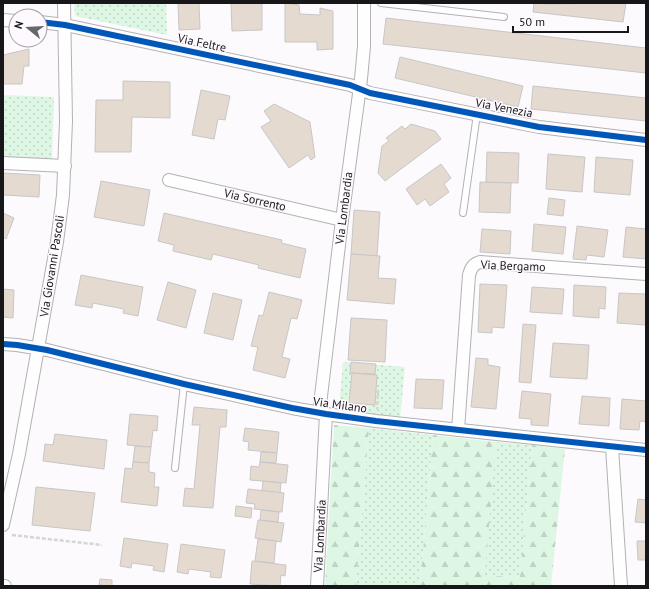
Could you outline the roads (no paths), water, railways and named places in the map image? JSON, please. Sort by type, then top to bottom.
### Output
[{"type":"street","name":"Via Giovanni Pascoli","points":[[6,530],[58,235],[65,166],[66,115],[64,3]]},
{"type":"street","name":"Via Lombardia","points":[[317,586],[322,414],[342,220],[364,46],[364,3]]},
{"type":"street","name":"Via Feltre","points":[[48,23],[65,25],[350,85],[359,89]]},
{"type":"street","name":"Via Venezia","points":[[359,89],[370,93],[539,126],[646,140]]},
{"type":"street","points":[[3,164],[65,166]]},
{"type":"street","name":"Via Sorrento","points":[[169,180],[342,220]]},
{"type":"street","name":"Via Bergamo","points":[[458,430],[469,275],[471,267],[480,262],[646,274]]},
{"type":"street","name":"Via Milano","points":[[3,344],[37,348],[184,384],[322,414],[646,450]]},
{"type":"street","points":[[612,446],[621,586]]},
{"type":"lane","points":[[381,3],[504,17]]},
{"type":"lane","points":[[463,213],[477,114]]},
{"type":"lane","points":[[175,468],[184,384]]}]
